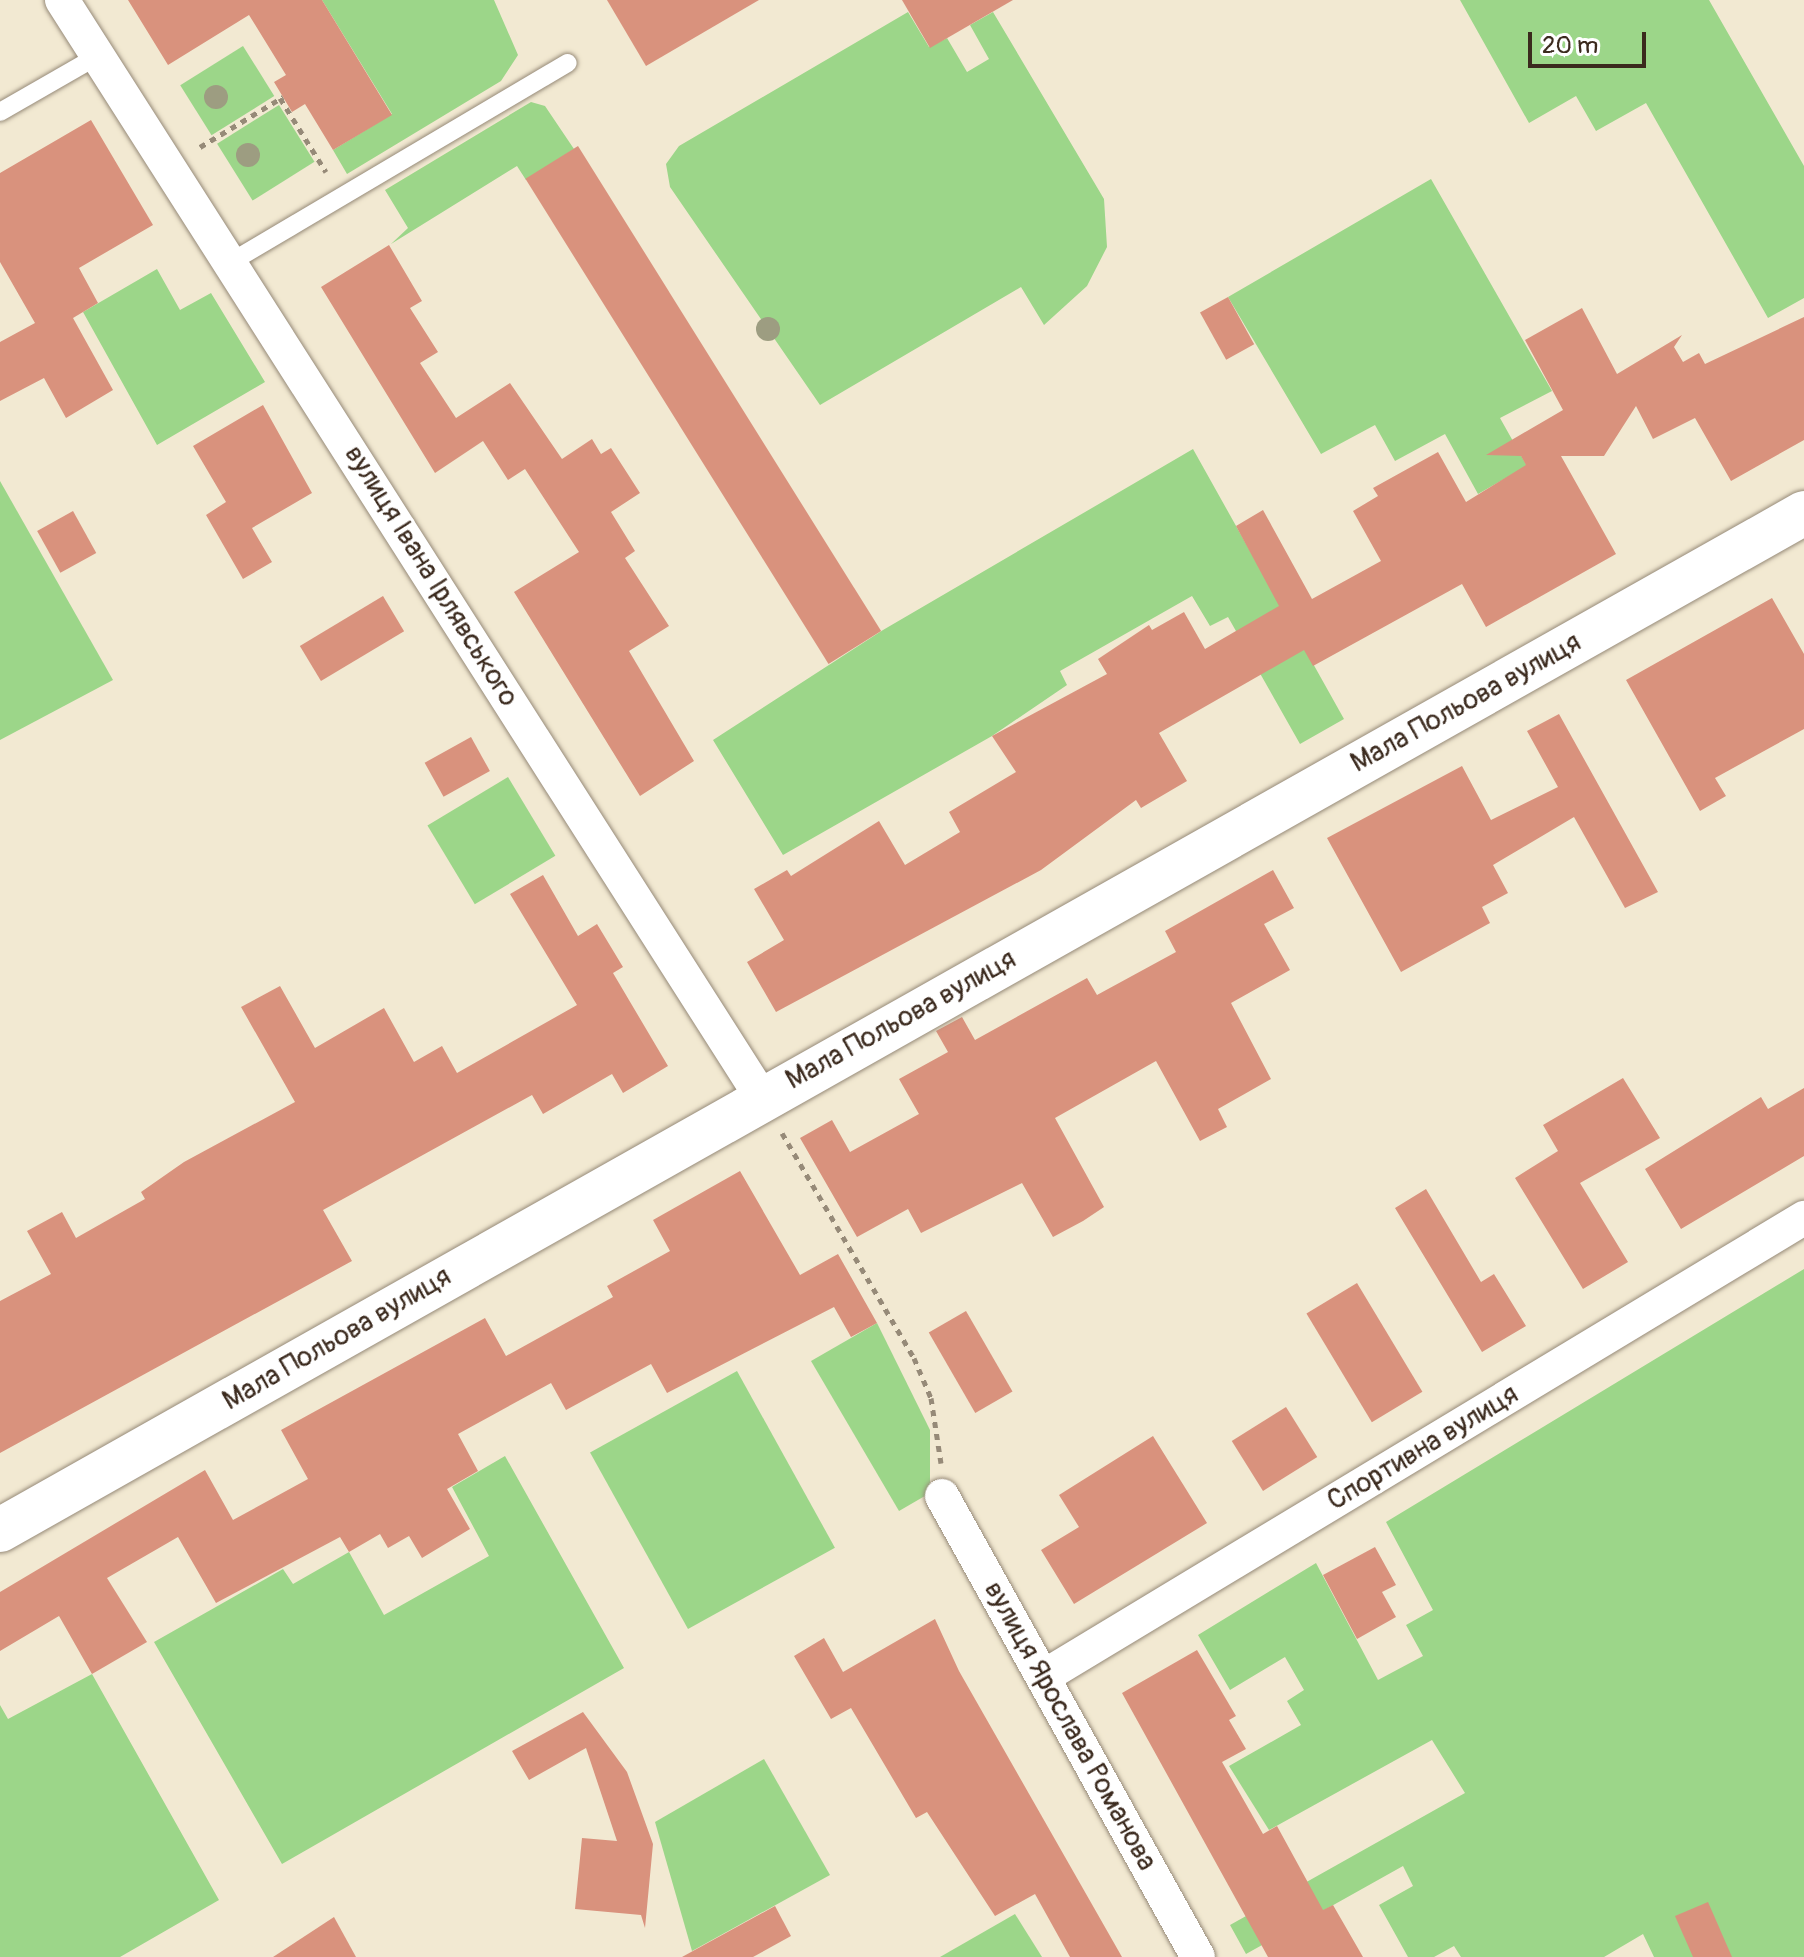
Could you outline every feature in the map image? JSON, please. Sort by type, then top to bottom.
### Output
[{"type":"street","name":"вулиця Івана Ірлявського","points":[[62,0],[762,1098]]},
{"type":"street","name":"Мала Польова вулиця","points":[[0,1530],[1804,513]]},
{"type":"street","name":"Спортивна вулиця","points":[[1043,1677],[1804,1218]]},
{"type":"street","name":"вулиця Ярослава Романова","points":[[942,1496],[1198,1957]]},
{"type":"lane","points":[[0,112],[99,55]]},
{"type":"lane","points":[[231,262],[567,63]]},
{"type":"path","points":[[200,147],[282,98],[341,197]]},
{"type":"path","points":[[762,1098],[914,1358],[940,1435],[942,1496]]},
{"type":"green space","points":[[322,0],[494,0],[518,55],[501,81],[347,174],[333,150],[392,114]]},
{"type":"green space","points":[[1460,0],[1709,0],[1804,166],[1804,298],[1768,318],[1646,103],[1596,131],[1576,96],[1529,123]]},
{"type":"green space","points":[[908,12],[929,47],[947,38],[967,72],[989,59],[970,25],[993,12],[1104,199],[1107,247],[1087,286],[1044,325],[1021,287],[820,405],[670,187],[666,164],[679,146]]},
{"type":"green space","points":[[243,46],[274,96],[212,135],[180,85]]},
{"type":"green space","points":[[531,102],[545,106],[574,149],[526,180],[517,166],[391,244],[408,228],[385,190]]},
{"type":"green space","points":[[279,105],[315,162],[253,201],[217,144]]},
{"type":"green space","points":[[1431,179],[1552,391],[1500,418],[1527,466],[1478,494],[1445,434],[1395,461],[1375,425],[1321,454],[1228,297]]},
{"type":"green space","points":[[157,269],[180,310],[211,293],[265,382],[157,445],[83,312]]},
{"type":"green space","points":[[1193,449],[1344,719],[1300,744],[1228,617],[1210,626],[1192,596],[1060,671],[1067,685],[992,736],[783,855],[713,740],[883,630]]},
{"type":"green space","points":[[0,481],[113,680],[0,740]]},
{"type":"green space","points":[[508,777],[555,856],[475,904],[427,825]]},
{"type":"green space","points":[[1804,1269],[1804,1957],[1654,1957],[1643,1934],[1604,1957],[1461,1957],[1454,1946],[1434,1957],[1408,1957],[1379,1905],[1413,1886],[1403,1866],[1246,1954],[1230,1925],[1465,1793],[1432,1740],[1269,1830],[1229,1766],[1301,1725],[1287,1701],[1304,1690],[1285,1657],[1230,1690],[1198,1635],[1316,1563],[1378,1680],[1423,1656],[1406,1625],[1433,1610],[1386,1522]]},
{"type":"green space","points":[[877,1323],[930,1430],[930,1493],[899,1511],[811,1361]]},
{"type":"green space","points":[[737,1371],[835,1548],[688,1629],[590,1452]]},
{"type":"green space","points":[[505,1456],[624,1668],[282,1864],[154,1642],[283,1569],[293,1584],[349,1552],[384,1615],[489,1556],[452,1487]]},
{"type":"green space","points":[[92,1674],[219,1900],[120,1957],[0,1957],[0,1705],[8,1719]]},
{"type":"green space","points":[[764,1759],[830,1875],[692,1951],[655,1822]]},
{"type":"green space","points":[[1015,1914],[1042,1957],[940,1957]]},
{"type":"building","points":[[128,0],[322,0],[392,115],[333,150],[305,104],[292,112],[274,82],[286,75],[249,15],[168,65]]},
{"type":"building","points":[[607,0],[759,0],[646,66]]},
{"type":"building","points":[[902,0],[1013,0],[930,48]]},
{"type":"building","points":[[91,120],[153,225],[79,268],[98,303],[73,318],[113,390],[66,418],[44,378],[0,401],[0,342],[35,323],[0,262],[0,173]]},
{"type":"building","points":[[578,146],[881,631],[829,664],[525,179]]},
{"type":"building","points":[[389,245],[422,301],[410,308],[438,352],[420,363],[456,418],[510,383],[562,459],[592,439],[601,454],[611,448],[640,493],[611,512],[635,551],[625,558],[669,626],[629,651],[694,761],[640,796],[514,592],[579,552],[525,469],[508,480],[483,441],[435,473],[321,287]]},
{"type":"building","points":[[1228,297],[1254,344],[1226,360],[1200,313]]},
{"type":"building","points":[[1582,308],[1617,374],[1682,335],[1674,347],[1683,362],[1699,353],[1705,364],[1804,317],[1804,440],[1731,481],[1695,418],[1653,439],[1636,406],[1604,456],[1561,456],[1616,554],[1486,627],[1462,584],[1313,666],[1304,650],[1159,733],[1187,781],[1141,808],[1136,800],[1041,870],[776,1012],[747,962],[784,940],[754,889],[787,870],[791,876],[879,821],[905,865],[960,832],[949,812],[1016,772],[992,736],[1107,674],[1098,659],[1149,625],[1152,630],[1184,612],[1205,649],[1279,606],[1236,526],[1263,510],[1312,599],[1381,561],[1353,511],[1378,496],[1373,488],[1438,452],[1466,502],[1526,465],[1521,456],[1486,455],[1563,410],[1525,340]]},
{"type":"building","points":[[263,405],[312,493],[252,528],[272,562],[243,579],[206,515],[226,502],[193,446]]},
{"type":"building","points":[[73,511],[96,553],[60,573],[37,531]]},
{"type":"building","points":[[383,596],[404,631],[321,681],[300,646]]},
{"type":"building","points":[[1772,598],[1804,654],[1804,729],[1715,778],[1726,796],[1700,811],[1626,680]]},
{"type":"building","points":[[1559,714],[1658,892],[1625,908],[1574,817],[1493,865],[1508,893],[1482,907],[1490,923],[1401,972],[1327,838],[1462,766],[1491,820],[1558,787],[1527,731]]},
{"type":"building","points":[[471,737],[490,771],[444,797],[425,763]]},
{"type":"building","points":[[1273,870],[1294,908],[1264,924],[1290,970],[1231,1003],[1271,1079],[1218,1109],[1227,1127],[1200,1141],[1156,1061],[1055,1118],[1104,1207],[1083,1221],[1053,1237],[1022,1183],[921,1233],[908,1209],[857,1237],[800,1138],[832,1120],[850,1152],[919,1114],[899,1079],[948,1052],[936,1031],[962,1017],[975,1040],[1087,978],[1097,995],[1176,952],[1165,931]]},
{"type":"building","points":[[543,875],[578,936],[597,924],[623,967],[613,973],[668,1066],[623,1093],[612,1074],[543,1114],[532,1095],[323,1210],[352,1261],[0,1453],[0,1301],[51,1274],[27,1231],[62,1212],[76,1238],[145,1199],[141,1192],[184,1162],[295,1102],[241,1007],[280,986],[315,1048],[384,1008],[414,1062],[442,1046],[457,1073],[577,1005],[510,894]]},
{"type":"building","points":[[1623,1078],[1660,1138],[1580,1183],[1628,1262],[1583,1289],[1515,1178],[1558,1151],[1543,1125]]},
{"type":"building","points":[[1804,1088],[1804,1156],[1681,1229],[1645,1169],[1761,1097],[1768,1109]]},
{"type":"building","points":[[740,1171],[800,1275],[838,1254],[877,1323],[851,1337],[834,1307],[667,1393],[651,1364],[566,1410],[551,1383],[458,1434],[478,1471],[447,1489],[470,1529],[422,1558],[409,1536],[388,1548],[380,1534],[349,1552],[340,1537],[216,1603],[178,1537],[107,1578],[147,1642],[92,1674],[59,1616],[0,1651],[0,1592],[205,1470],[233,1520],[308,1479],[281,1430],[485,1318],[506,1356],[613,1297],[607,1286],[670,1251],[653,1220]]},
{"type":"building","points":[[1426,1189],[1481,1282],[1494,1274],[1526,1326],[1482,1352],[1395,1208]]},
{"type":"building","points":[[1357,1283],[1422,1392],[1372,1422],[1306,1313]]},
{"type":"building","points":[[966,1311],[1012,1392],[975,1413],[929,1332]]},
{"type":"building","points":[[1286,1407],[1317,1457],[1263,1491],[1232,1441]]},
{"type":"building","points":[[1153,1436],[1207,1523],[1074,1604],[1041,1550],[1079,1527],[1059,1495]]},
{"type":"building","points":[[1375,1547],[1396,1585],[1382,1592],[1396,1617],[1357,1639],[1323,1575]]},
{"type":"building","points":[[935,1619],[959,1671],[1122,1957],[1070,1957],[1035,1894],[995,1916],[927,1812],[916,1818],[851,1708],[831,1719],[794,1656],[824,1638],[843,1672]]},
{"type":"building","points":[[1197,1650],[1236,1716],[1229,1720],[1246,1749],[1222,1762],[1263,1834],[1277,1826],[1323,1910],[1333,1905],[1363,1957],[1268,1957],[1122,1693]]},
{"type":"building","points":[[583,1712],[627,1772],[653,1844],[645,1928],[641,1915],[575,1909],[582,1838],[617,1841],[586,1748],[529,1780],[512,1751]]},
{"type":"building","points":[[1708,1902],[1732,1957],[1693,1957],[1675,1916]]},
{"type":"building","points":[[775,1906],[791,1936],[753,1957],[682,1957]]},
{"type":"building","points":[[334,1917],[356,1957],[273,1957]]}]
